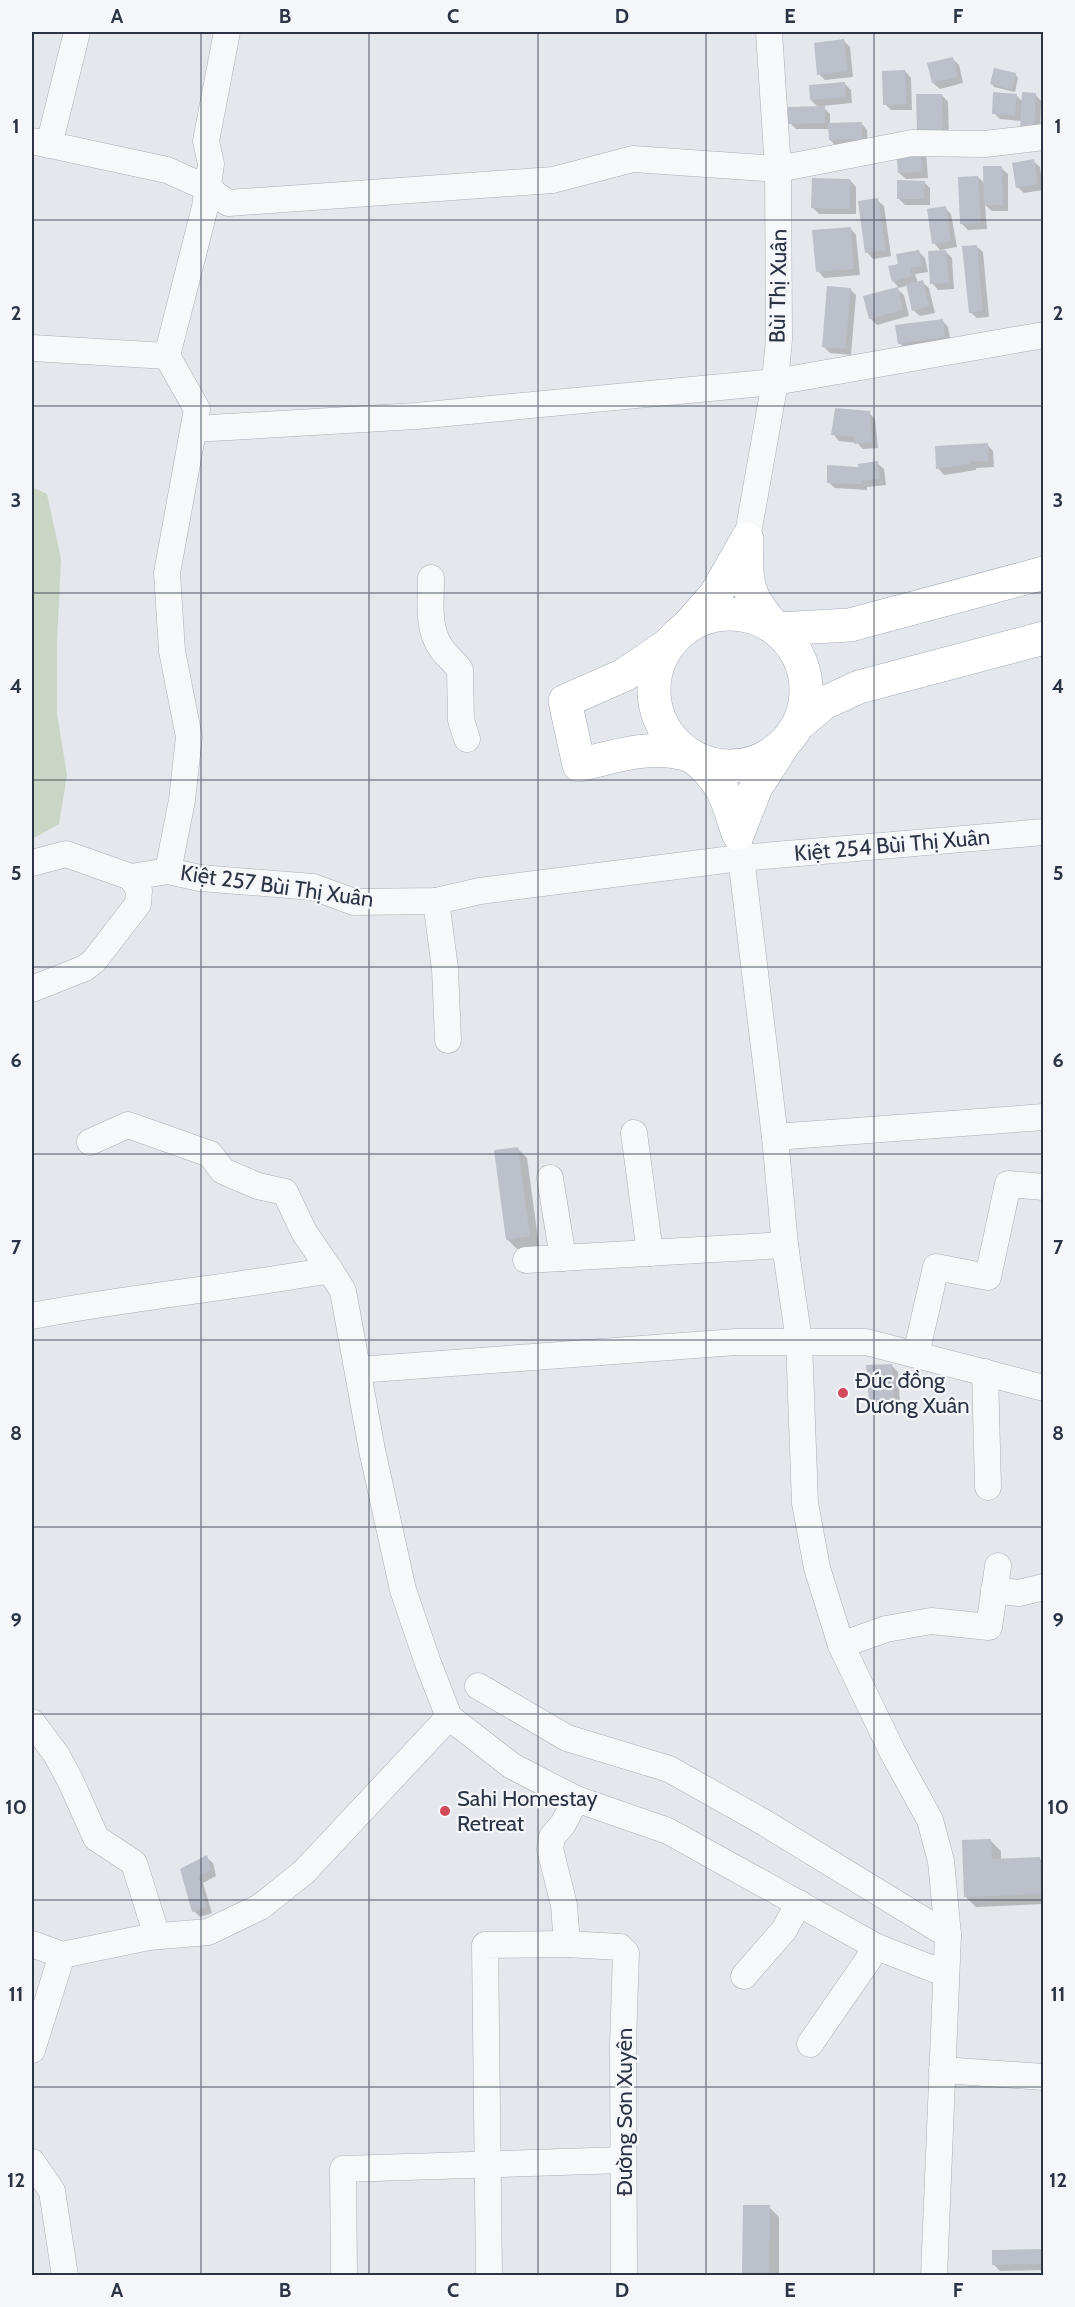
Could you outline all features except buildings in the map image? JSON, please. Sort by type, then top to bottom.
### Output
[{"type":"main road","points":[[739,846],[756,787],[791,735],[806,699],[805,673],[794,648],[759,611],[746,580],[747,539]]},
{"type":"main road","points":[[739,846],[722,790],[705,768],[669,737],[658,716],[653,692],[657,667],[677,637],[716,594],[747,539]]},
{"type":"main road","points":[[850,625],[927,587],[1044,556]]},
{"type":"main road","points":[[1044,573],[850,625],[777,629],[755,618],[731,614],[707,617],[624,675],[565,701],[579,765],[625,754],[663,751],[687,754],[711,765],[737,767],[762,761],[824,703],[859,687],[1044,638]]},
{"type":"main road","points":[[859,687],[951,680],[1044,656]]},
{"type":"street","points":[[77,32],[40,143],[167,170],[207,188],[228,203],[553,180],[633,159],[778,169],[912,143],[985,144],[1044,137]]},
{"type":"street","points":[[168,871],[182,800],[189,737],[172,651],[167,573],[197,409],[167,356],[205,207],[211,165],[206,141],[226,32]]},
{"type":"street","name":"Bùi Thị Xuân","points":[[747,539],[775,382],[779,339],[778,169],[769,32]]},
{"type":"street","points":[[194,429],[416,416],[775,382],[1044,335]]},
{"type":"street","points":[[32,348],[167,356]]},
{"type":"street","points":[[431,578],[431,623],[441,649],[460,670],[461,720],[467,739]]},
{"type":"street","name":"Kiệt 254 Bùi Thị Xuân","points":[[739,846],[1044,832]]},
{"type":"street","points":[[739,846],[775,1137],[785,1245],[799,1341],[805,1503],[817,1568],[841,1645],[892,1751],[930,1820],[941,1861],[948,1935],[934,2276]]},
{"type":"street","name":"Kiệt 257 Bùi Thị Xuân","points":[[32,863],[66,854],[131,876],[168,871],[200,878],[313,887],[354,902],[436,901],[480,891],[739,846]]},
{"type":"street","points":[[32,989],[84,968],[94,961],[138,904],[139,891],[131,876]]},
{"type":"street","points":[[436,901],[445,969],[448,1040]]},
{"type":"street","points":[[775,1137],[1044,1117]]},
{"type":"street","points":[[90,1142],[128,1125],[210,1154],[223,1171],[258,1186],[285,1192],[304,1232],[343,1291],[372,1450],[403,1590],[449,1717],[512,1766],[576,1798],[668,1831],[877,1947],[946,1974]]},
{"type":"street","points":[[634,1133],[650,1253]]},
{"type":"street","points":[[550,1178],[562,1258]]},
{"type":"street","points":[[916,1354],[936,1267],[988,1276],[1008,1184],[1044,1187]]},
{"type":"street","points":[[526,1260],[785,1245]]},
{"type":"street","points":[[32,1316],[330,1270]]},
{"type":"street","points":[[357,1370],[736,1342],[867,1342],[1044,1388]]},
{"type":"street","points":[[985,1371],[988,1487]]},
{"type":"street","points":[[841,1645],[885,1629],[932,1620],[989,1627],[996,1578],[1019,1593],[1044,1587]]},
{"type":"street","points":[[478,1686],[567,1738],[669,1769],[765,1823],[948,1935]]},
{"type":"street","points":[[32,1944],[62,1955],[157,1936],[208,1932],[260,1906],[303,1872],[449,1717]]},
{"type":"street","points":[[32,1722],[56,1755],[96,1838],[134,1863],[157,1936]]},
{"type":"street","points":[[489,2276],[485,1945],[567,1944],[564,1905],[549,1849],[552,1837],[563,1824],[576,1798]]},
{"type":"street","points":[[744,1976],[784,1930],[799,1904]]},
{"type":"street","name":"Đường Sơn Xuyên","points":[[567,1944],[620,1947],[626,1958],[623,2045],[624,2276]]},
{"type":"street","points":[[810,2044],[877,1947]]},
{"type":"street","points":[[32,2050],[62,1955]]},
{"type":"street","points":[[942,2070],[1044,2077]]},
{"type":"street","points":[[344,2276],[343,2169],[623,2160]]},
{"type":"street","points":[[32,2162],[52,2192],[65,2276]]},
{"type":"green space","points":[[32,487],[47,494],[61,559],[57,642],[57,714],[67,775],[59,824],[32,839]]},
{"type":"place","name":"Đúc đồng Dương Xuân","points":[[843,1393]]},
{"type":"place","name":"Sahi Homestay Retreat","points":[[445,1811]]}]
